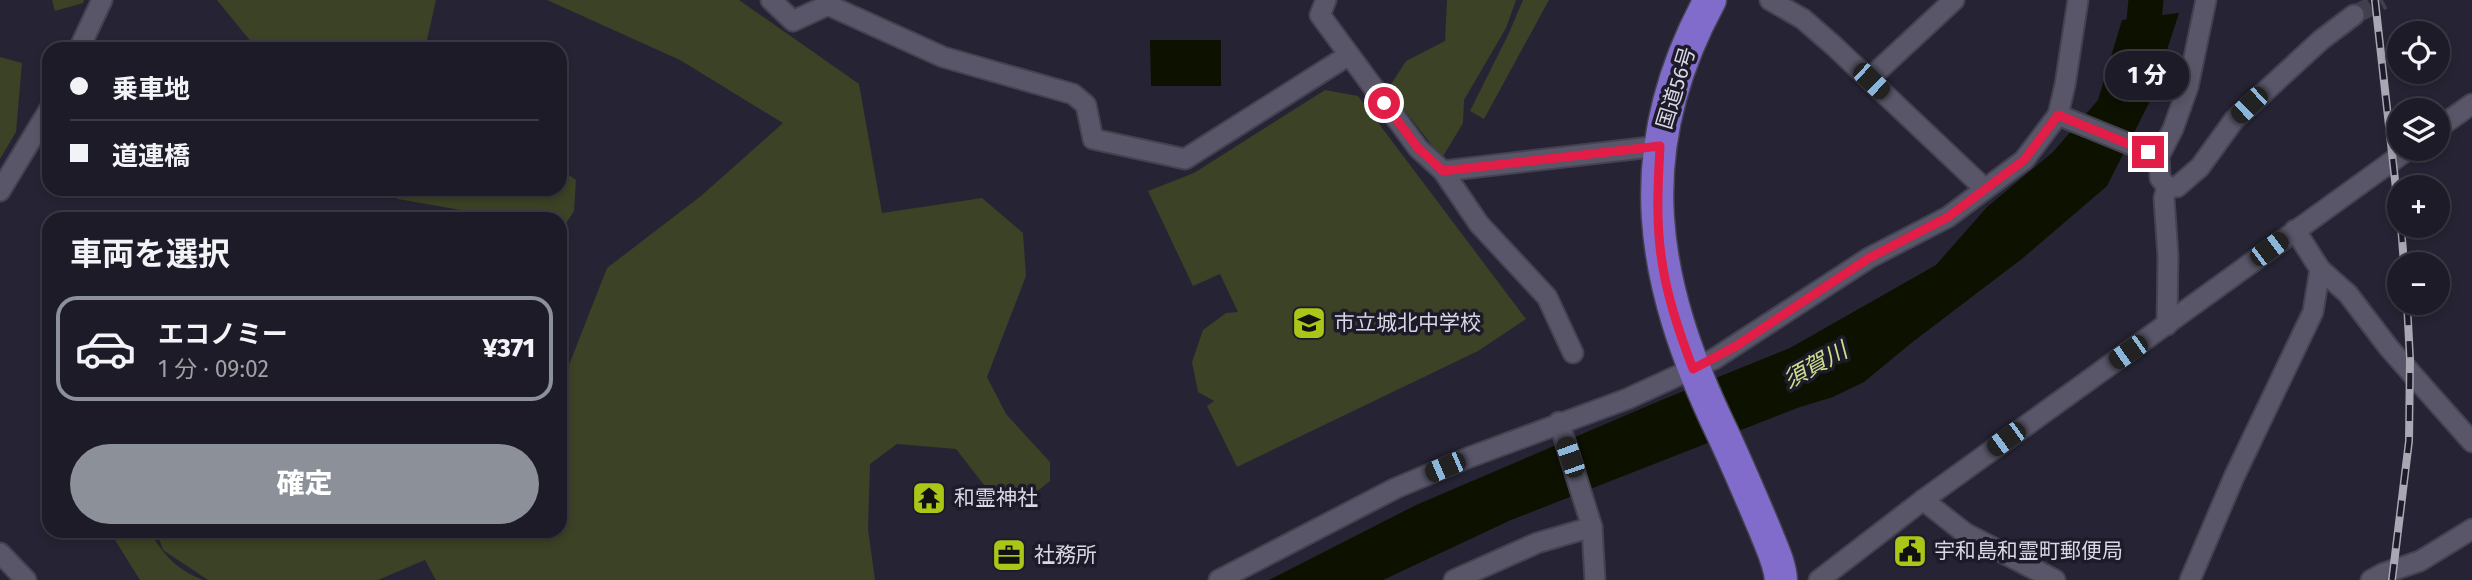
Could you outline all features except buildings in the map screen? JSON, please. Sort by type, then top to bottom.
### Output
[{"type":"highway","name":"国道56号","points":[[1710,0],[1684,54],[1669,99],[1660,146],[1657,207],[1661,255],[1669,295],[1696,377],[1776,557],[1781,580]]},
{"type":"street","points":[[82,42],[102,0]]},
{"type":"street","points":[[771,0],[793,21],[828,5],[943,57],[1073,94],[1086,105],[1093,139],[1185,159],[1349,55]]},
{"type":"street","points":[[1326,0],[1320,15],[1418,148],[1443,171],[1479,224],[1547,297],[1573,353]]},
{"type":"street","points":[[1770,0],[1802,19],[1985,189]]},
{"type":"street","points":[[1869,79],[1954,0]]},
{"type":"street","points":[[1219,580],[1396,488],[1627,399],[1696,377],[1714,359],[1869,258],[1948,217],[2024,160],[2063,117],[2078,0]]},
{"type":"street","points":[[2154,154],[2173,129],[2188,87],[2206,0]]},
{"type":"street","points":[[2167,187],[2177,187],[2200,167],[2234,120],[2311,49],[2354,15]]},
{"type":"street","points":[[2450,120],[2472,104]]},
{"type":"street","points":[[2063,117],[2154,154]]},
{"type":"street","points":[[0,191],[42,122]]},
{"type":"street","points":[[1443,171],[1660,146]]},
{"type":"street","points":[[2154,154],[2160,178],[2167,187]]},
{"type":"street","points":[[1819,580],[1923,499],[2392,161]]},
{"type":"street","points":[[2167,187],[2164,198],[2168,256],[2167,325]]},
{"type":"street","points":[[2295,230],[2320,269],[2348,295],[2389,348],[2472,442]]},
{"type":"street","points":[[2190,580],[2234,477],[2313,312],[2320,269]]},
{"type":"street","points":[[1560,427],[1590,518],[1595,580]]},
{"type":"street","points":[[1923,499],[1965,533],[2055,580]]},
{"type":"street","points":[[1454,580],[1590,518]]},
{"type":"street","points":[[2371,580],[2382,573],[2420,561],[2472,529]]},
{"type":"street","points":[[0,553],[26,580]]},
{"type":"green space","points":[[52,0],[84,0],[83,3],[55,11]]},
{"type":"green space","points":[[217,0],[436,0],[427,42],[251,42]]},
{"type":"green space","points":[[547,0],[739,0],[859,84],[882,213],[982,198],[1023,233],[1026,276],[987,377],[1006,414],[1050,462],[1050,481],[1021,504],[988,490],[956,449],[897,444],[870,464],[868,529],[875,580],[436,580],[425,560],[378,580],[208,580],[163,550],[159,538],[567,538],[567,370],[607,268],[701,196],[783,123],[680,60]]},
{"type":"green space","points":[[1447,0],[1516,0],[1506,28],[1464,100],[1463,123],[1442,158],[1388,89],[1406,61],[1445,41]]},
{"type":"green space","points":[[1523,0],[1549,0],[1484,119],[1470,111]]},
{"type":"green space","points":[[0,57],[22,63],[16,132],[0,159]]},
{"type":"green space","points":[[1325,90],[1358,96],[1526,319],[1478,351],[1237,467],[1207,406],[1214,401],[1198,392],[1192,362],[1203,330],[1226,313],[1238,312],[1220,274],[1193,286],[1148,191],[1194,173]]},
{"type":"green space","points":[[567,174],[576,180],[574,211],[567,222],[567,212],[471,212],[393,196],[567,196]]},
{"type":"green space","points":[[114,538],[154,538],[171,560],[203,580],[140,580]]},
{"type":"water","points":[[2179,13],[2151,99],[2107,186],[2023,258],[1864,382],[1833,397],[1800,407],[1511,520],[1383,580],[1269,580],[1416,505],[1790,348],[1936,265],[1987,207],[2053,152],[2098,100],[2122,20]]},
{"type":"water","points":[[1150,40],[1221,40],[1221,86],[1151,86]]},
{"type":"waterway","name":"須賀川","points":[[2140,63],[2146,0]]},
{"type":"tunnel","points":[[2354,15],[2383,0]]},
{"type":"railway","points":[[2375,0],[2394,175]]},
{"type":"railway","points":[[2402,238],[2403,252]]},
{"type":"railway","points":[[2392,580],[2409,441],[2408,315]]},
{"type":"place","name":"市立城北中学校","points":[[1309,323]]},
{"type":"place","name":"和霊神社","points":[[929,498]]},
{"type":"place","name":"宇和島和霊町郵便局","points":[[1910,551]]},
{"type":"place","name":"社務所","points":[[1009,555]]},
{"type":"route","points":[[1384,103],[1418,148],[1443,171],[1660,146],[1657,207],[1661,255],[1679,331],[1693,369],[1736,346],[1869,258],[1948,217],[2024,160],[2058,115],[2148,152]]}]
